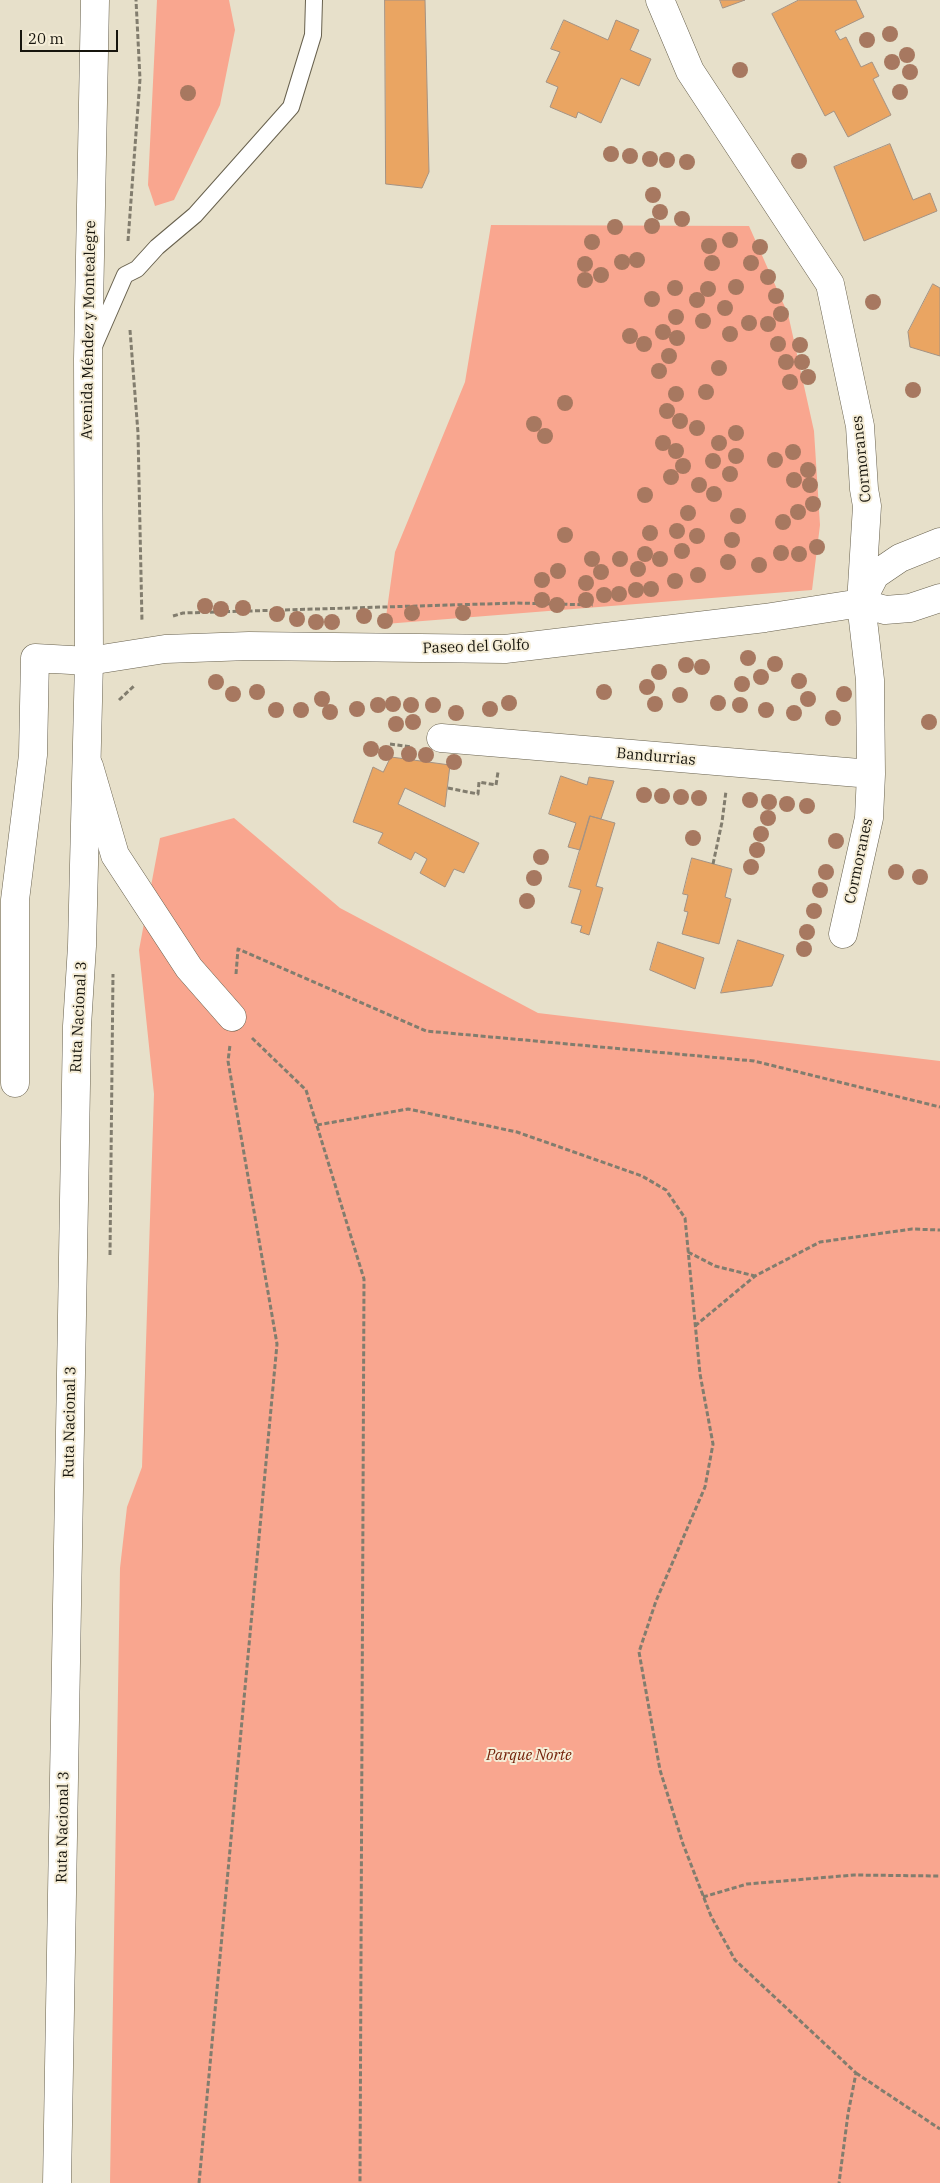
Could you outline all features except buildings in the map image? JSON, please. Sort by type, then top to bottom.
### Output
[{"type":"main road","name":"Avenida Méndez y Montealegre","points":[[89,661],[88,359],[95,0]]},
{"type":"main road","name":"Cormoranes","points":[[660,0],[690,71],[830,284],[860,426],[867,506],[860,604],[870,680],[871,774],[869,818],[843,934]]},
{"type":"main road","points":[[860,604],[875,574],[900,558],[940,542]]},
{"type":"main road","name":"Paseo del Golfo","points":[[15,1083],[15,900],[33,755],[35,658],[89,661],[165,649],[240,647],[505,649],[765,618],[860,604],[885,610],[902,609],[940,598]]},
{"type":"main road","name":"Ruta Nacional 3","points":[[57,2183],[72,1289],[89,661]]},
{"type":"main road","name":"Bandurrias","points":[[442,738],[871,774]]},
{"type":"main road","points":[[86,755],[115,855],[189,968],[232,1017]]},
{"type":"lane","points":[[88,359],[125,275],[137,269],[157,248],[195,215],[291,107],[313,35],[314,0]]},
{"type":"path","points":[[125,275],[140,79],[136,0]]},
{"type":"path","points":[[129,325],[138,433],[142,622],[148,622]]},
{"type":"path","points":[[169,618],[183,613],[517,603],[602,606]]},
{"type":"path","points":[[114,704],[137,683]]},
{"type":"path","points":[[713,864],[722,822],[726,787]]},
{"type":"path","points":[[199,2183],[277,1344],[228,1061],[238,949],[426,1030],[754,1060],[940,1107]]},
{"type":"path","points":[[110,1255],[114,965]]},
{"type":"path","points":[[232,1017],[306,1090],[364,1279],[360,2183]]},
{"type":"path","points":[[317,1125],[408,1109],[517,1132],[642,1176],[666,1190],[685,1218],[700,1374],[713,1444],[705,1488],[656,1601],[639,1652],[660,1770],[683,1844],[703,1897],[735,1960],[856,2073],[940,2129]]},
{"type":"path","points":[[695,1326],[755,1276],[820,1242],[912,1229],[940,1230]]},
{"type":"path","points":[[688,1252],[715,1266],[755,1276]]},
{"type":"path","points":[[703,1897],[746,1884],[844,1876],[940,1876]]},
{"type":"path","points":[[839,2183],[848,2114],[856,2073]]},
{"type":"green space","points":[[157,0],[229,0],[235,30],[220,105],[174,200],[155,206],[148,185]]},
{"type":"green space","points":[[491,225],[749,226],[788,314],[814,431],[820,525],[812,590],[385,624],[395,552],[465,382]]},
{"type":"green space","name":"Parque Norte","points":[[234,818],[340,908],[538,1013],[940,1061],[940,2183],[110,2183],[120,1568],[127,1507],[142,1467],[154,1094],[139,950],[160,838]]}]
